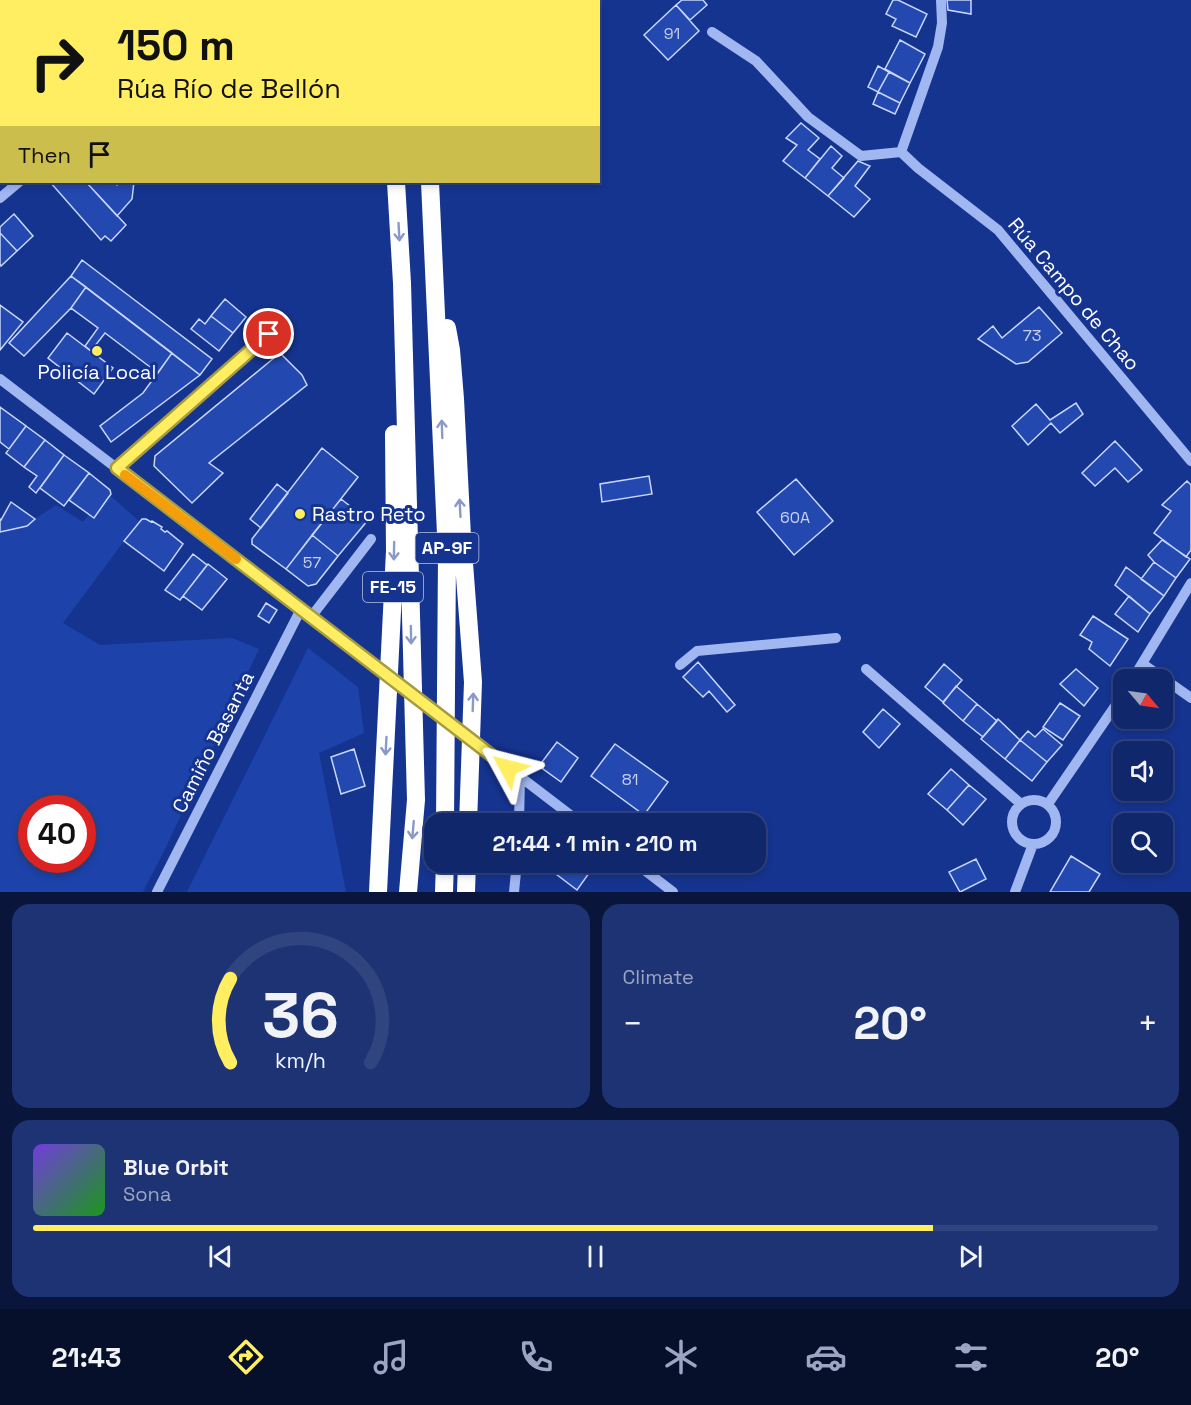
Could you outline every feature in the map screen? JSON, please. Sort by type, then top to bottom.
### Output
[{"type":"highway","name":"FE-15","points":[[378,892],[395,551],[395,360],[402,283],[396,183]]},
{"type":"highway","points":[[430,183],[435,272],[451,350],[473,682],[468,813]]},
{"type":"highway","name":"AP-9F","points":[[435,272],[447,556],[445,813]]},
{"type":"highway","name":"AP-9F","points":[[402,283],[416,800],[408,892]]},
{"type":"highway","points":[[444,892],[445,873]]},
{"type":"highway","points":[[466,892],[467,873]]},
{"type":"street","points":[[712,32],[756,61],[808,117],[861,156],[900,152],[938,47],[942,23],[941,0]]},
{"type":"street","name":"Rúa Campo de Chao","points":[[900,152],[998,230],[1191,460]]},
{"type":"street","points":[[0,198],[18,183]]},
{"type":"street","points":[[117,468],[269,334]]},
{"type":"street","points":[[0,379],[567,813]]},
{"type":"street","points":[[311,617],[371,539]]},
{"type":"street","points":[[1140,669],[1191,583]]},
{"type":"street","name":"Camiño Basanta","points":[[157,892],[301,609]]},
{"type":"street","points":[[680,665],[697,651],[836,638]]},
{"type":"street","points":[[1143,664],[1191,698]]},
{"type":"street","points":[[866,669],[1021,804]]},
{"type":"street","points":[[1048,804],[1113,709]]},
{"type":"street","points":[[519,813],[520,777]]},
{"type":"street","points":[[1035,799],[1048,804],[1056,816],[1052,836],[1033,844],[1020,839],[1013,828],[1013,815],[1021,804],[1035,799]]},
{"type":"street","points":[[1015,892],[1033,844]]},
{"type":"street","points":[[514,892],[516,873]]},
{"type":"street","points":[[649,873],[674,892]]},
{"type":"shaded area","points":[[106,492],[139,521],[63,623],[100,645],[232,638],[259,649],[143,892],[0,892],[0,532],[27,526],[56,505],[83,522]]},
{"type":"shaded area","points":[[308,648],[358,687],[364,733],[319,753],[346,892],[187,892]]},
{"type":"building","points":[[682,0],[703,0],[707,5],[690,20],[676,5]]},
{"type":"building","points":[[893,0],[898,0],[927,14],[916,37],[892,26],[896,19],[886,14]]},
{"type":"building","points":[[947,0],[971,0],[971,14],[948,10]]},
{"type":"building","points":[[676,5],[699,31],[668,60],[644,35]]},
{"type":"building","points":[[900,40],[925,54],[910,83],[885,69]]},
{"type":"building","points":[[878,66],[889,72],[878,92],[868,87]]},
{"type":"building","points":[[889,72],[910,83],[900,103],[878,92]]},
{"type":"building","points":[[878,92],[900,103],[895,114],[873,104]]},
{"type":"building","points":[[801,123],[819,138],[808,150],[820,159],[805,178],[783,161],[797,145],[786,138]]},
{"type":"building","points":[[831,146],[842,156],[832,168],[844,178],[828,196],[805,178]]},
{"type":"building","points":[[858,161],[870,166],[855,186],[870,199],[854,217],[828,196]]},
{"type":"building","points":[[51,183],[87,183],[126,225],[111,241],[105,236],[101,240]]},
{"type":"building","points":[[87,183],[114,183],[117,185],[118,183],[134,183],[132,199],[117,216]]},
{"type":"building","points":[[14,214],[33,236],[17,251],[0,233],[0,227]]},
{"type":"building","points":[[0,233],[17,251],[1,266],[0,264]]},
{"type":"building","points":[[82,260],[212,359],[200,375],[71,276]]},
{"type":"building","points":[[71,276],[86,287],[71,308],[24,356],[9,343]]},
{"type":"building","points":[[86,287],[172,353],[158,373],[105,333],[91,351],[85,346],[98,328],[71,308]]},
{"type":"building","points":[[225,299],[246,317],[233,333],[211,316]]},
{"type":"building","points":[[0,305],[23,322],[0,350]]},
{"type":"building","points":[[1039,307],[1062,333],[1028,362],[1016,364],[978,339],[993,326],[1002,338]]},
{"type":"building","points":[[211,316],[233,333],[219,351],[191,329],[199,319],[205,324]]},
{"type":"building","points":[[67,333],[113,368],[94,394],[48,358]]},
{"type":"building","points":[[172,353],[200,375],[111,442],[100,426],[143,393]]},
{"type":"building","points":[[280,353],[302,375],[307,385],[209,463],[223,473],[192,503],[154,466],[155,456]]},
{"type":"building","points":[[1076,403],[1083,414],[1060,433],[1051,423],[1028,445],[1012,426],[1036,404],[1050,420]]},
{"type":"building","points":[[0,407],[26,426],[9,449],[0,442]]},
{"type":"building","points":[[26,426],[45,440],[24,467],[6,453]]},
{"type":"building","points":[[45,440],[64,455],[36,493],[29,487],[37,476],[24,467]]},
{"type":"building","points":[[1115,441],[1142,470],[1128,482],[1115,468],[1095,486],[1082,473]]},
{"type":"building","name":"Rastro Reto","points":[[322,448],[358,477],[286,569],[252,544],[252,539]]},
{"type":"building","points":[[64,455],[89,473],[64,506],[40,488]]},
{"type":"building","points":[[89,473],[110,490],[111,494],[94,518],[69,500]]},
{"type":"building","points":[[649,476],[652,494],[602,502],[600,484]]},
{"type":"building","points":[[796,479],[833,521],[794,555],[757,512]]},
{"type":"building","points":[[1187,481],[1191,485],[1191,550],[1186,557],[1154,533],[1171,511],[1162,505]]},
{"type":"building","points":[[277,484],[288,493],[261,528],[250,519]]},
{"type":"building","points":[[341,499],[368,520],[338,556],[312,535]]},
{"type":"building","points":[[11,502],[35,519],[27,526],[0,532],[0,519]]},
{"type":"building","points":[[142,519],[152,521],[162,527],[161,529],[183,544],[164,571],[124,541]]},
{"type":"building","points":[[312,535],[338,556],[316,584],[308,586],[286,569]]},
{"type":"building","points":[[1162,540],[1190,559],[1176,578],[1148,555]]},
{"type":"building","points":[[193,554],[207,565],[180,600],[165,590]]},
{"type":"building","points":[[1154,562],[1176,578],[1164,596],[1141,579]]},
{"type":"building","points":[[208,564],[227,579],[202,610],[183,596]]},
{"type":"building","points":[[1126,567],[1164,596],[1150,614],[1115,585]]},
{"type":"building","points":[[1129,596],[1150,614],[1138,632],[1115,614]]},
{"type":"building","points":[[266,603],[277,610],[269,623],[258,616]]},
{"type":"building","points":[[1093,616],[1128,639],[1110,666],[1089,649],[1092,642],[1080,635]]},
{"type":"building","points":[[698,662],[735,705],[727,712],[709,691],[703,697],[683,677]]},
{"type":"building","points":[[944,664],[962,680],[943,702],[925,687]]},
{"type":"building","points":[[1076,669],[1098,688],[1084,706],[1060,684]]},
{"type":"building","points":[[956,686],[977,704],[963,721],[943,703]]},
{"type":"building","points":[[1060,703],[1080,716],[1063,740],[1043,727]]},
{"type":"building","points":[[977,704],[997,721],[983,737],[963,721]]},
{"type":"building","points":[[883,709],[900,724],[879,748],[863,732]]},
{"type":"building","points":[[998,719],[1020,740],[1005,759],[981,739]]},
{"type":"building","points":[[1043,729],[1062,745],[1047,762],[1020,740],[1028,731],[1035,737]]},
{"type":"building","points":[[1020,740],[1047,762],[1032,781],[1005,759]]},
{"type":"building","points":[[557,742],[578,758],[561,782],[539,766]]},
{"type":"building","points":[[615,744],[668,782],[645,813],[641,813],[591,776]]},
{"type":"building","points":[[354,749],[365,786],[341,794],[331,757]]},
{"type":"building","points":[[951,769],[969,785],[947,810],[928,794]]},
{"type":"building","points":[[969,785],[986,799],[963,825],[947,810]]},
{"type":"building","points":[[1071,856],[1100,874],[1089,892],[1050,892]]},
{"type":"building","points":[[976,859],[986,879],[960,892],[949,872]]},
{"type":"building","points":[[557,873],[589,873],[577,890]]},
{"type":"slow traffic","points":[[125,475],[236,559]]},
{"type":"place","name":"Policía Local","points":[[97,351]]},
{"type":"place","name":"Rastro Reto","points":[[300,514]]},
{"type":"route","points":[[269,334],[117,468],[508,768]]}]
